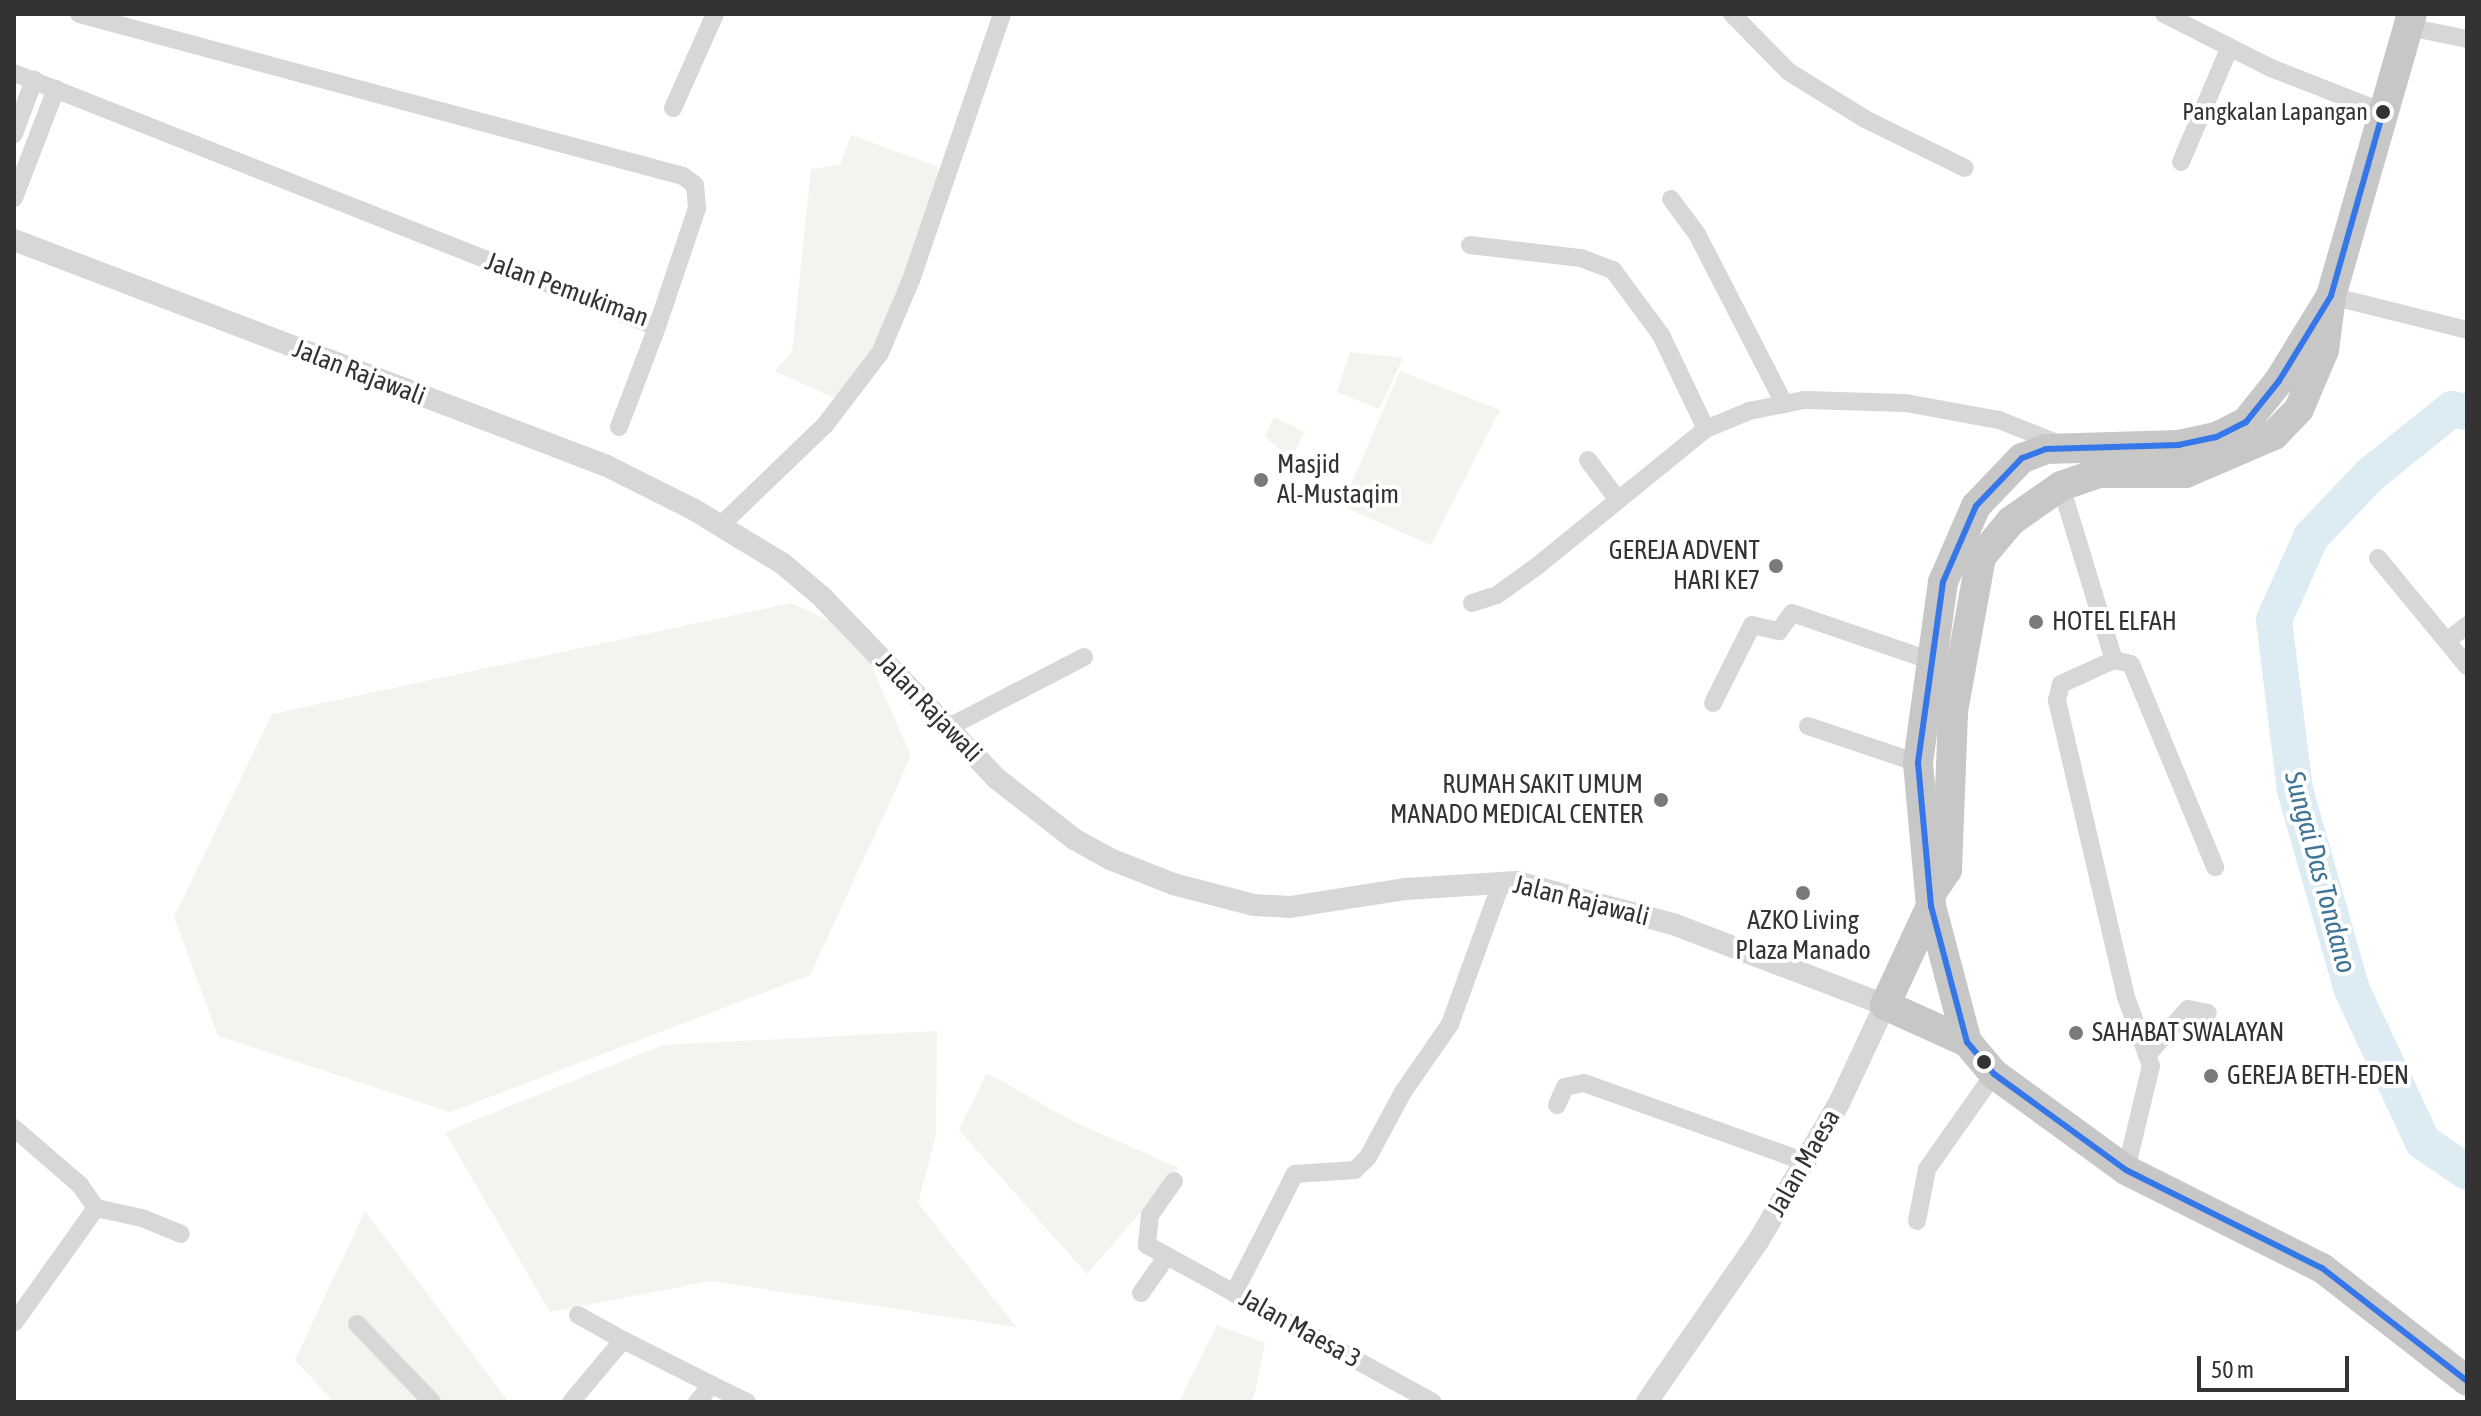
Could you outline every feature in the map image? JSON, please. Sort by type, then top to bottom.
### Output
[{"type":"highway","points":[[1967,1042],[1931,899],[1918,763],[1943,582],[1976,506],[2022,458],[2046,449],[2179,445],[2216,437],[2246,422],[2285,372],[2331,296],[2411,20]]},
{"type":"highway","name":"Jalan Maesa","points":[[1885,1005],[1931,899],[1947,870],[1953,711],[1981,557],[2011,521],[2061,486],[2099,473],[2186,473],[2274,435],[2308,392],[2329,329],[2331,296]]},
{"type":"highway","points":[[1885,1005],[1967,1042],[1994,1074],[2126,1170],[2322,1268],[2467,1381]]},
{"type":"street","name":"Jalan Pemukiman","points":[[14,73],[657,327],[697,208],[695,185],[683,176],[79,14]]},
{"type":"street","points":[[673,108],[715,14]]},
{"type":"street","points":[[721,525],[825,425],[880,353],[1002,14]]},
{"type":"street","points":[[1732,14],[1789,72],[1852,112],[1965,168]]},
{"type":"street","points":[[2164,14],[2229,49],[2383,112]]},
{"type":"street","points":[[2411,20],[2467,39]]},
{"type":"street","points":[[2181,162],[2229,49]]},
{"type":"street","points":[[14,134],[34,80]]},
{"type":"street","points":[[14,198],[56,89]]},
{"type":"street","points":[[1671,199],[1697,234],[1784,403]]},
{"type":"street","name":"Jalan Rajawali","points":[[14,240],[607,466],[721,525],[783,564],[822,597],[996,778],[1074,839],[1173,884],[1254,905],[1290,907],[1405,889],[1502,881],[1582,896],[1673,924],[1885,1005]]},
{"type":"street","points":[[1470,245],[1581,258],[1613,270],[1661,335],[1706,429]]},
{"type":"street","points":[[2331,296],[2467,330]]},
{"type":"street","points":[[619,427],[657,327]]},
{"type":"street","points":[[1472,603],[1497,595],[1706,429],[1784,403],[1852,397],[1906,403],[1999,420],[2088,458],[2099,473]]},
{"type":"street","points":[[1588,460],[1618,500]]},
{"type":"street","points":[[2061,486],[2114,660]]},
{"type":"street","points":[[2378,558],[2467,666]]},
{"type":"street","points":[[1713,703],[1745,632],[1758,624],[1779,631],[1792,613],[1932,661]]},
{"type":"street","points":[[2448,640],[2467,625]]},
{"type":"street","points":[[949,727],[1084,657]]},
{"type":"street","points":[[2126,1170],[2150,1080],[2148,1054],[2126,997],[2057,700],[2061,684],[2114,660],[2127,661],[2134,671],[2215,867]]},
{"type":"street","points":[[1808,726],[1918,763]]},
{"type":"street","points":[[1234,1293],[1295,1174],[1355,1170],[1368,1157],[1403,1092],[1450,1024],[1502,881]]},
{"type":"street","name":"Jalan Maesa","points":[[1647,1402],[1759,1240],[1806,1162],[1885,1005]]},
{"type":"street","points":[[2148,1054],[2188,1009],[2208,1013]]},
{"type":"street","points":[[1917,1221],[1927,1169],[1994,1074]]},
{"type":"street","points":[[1557,1105],[1565,1087],[1584,1083],[1806,1162]]},
{"type":"street","points":[[14,1128],[80,1185],[96,1208],[127,1213],[181,1234]]},
{"type":"street","name":"Jalan Maesa 3","points":[[1174,1181],[1150,1215],[1144,1242],[1433,1402]]},
{"type":"street","points":[[14,1323],[96,1208]]},
{"type":"street","points":[[1141,1293],[1167,1256]]},
{"type":"street","points":[[578,1315],[747,1402]]},
{"type":"street","points":[[357,1324],[432,1402]]},
{"type":"street","points":[[571,1402],[623,1340]]},
{"type":"street","points":[[697,1402],[712,1385]]},
{"type":"shaded area","points":[[851,135],[936,166],[941,177],[877,350],[841,401],[775,371],[792,352],[811,169],[840,165]]},
{"type":"shaded area","points":[[1350,352],[1403,358],[1379,409],[1337,392]]},
{"type":"shaded area","points":[[1400,371],[1500,410],[1431,545],[1342,506]]},
{"type":"shaded area","points":[[1274,417],[1305,432],[1290,460],[1265,436]]},
{"type":"shaded area","points":[[791,603],[857,633],[911,756],[810,975],[450,1112],[218,1036],[174,917],[272,714]]},
{"type":"shaded area","points":[[937,1031],[936,1135],[918,1203],[1016,1327],[710,1281],[550,1312],[445,1132],[663,1045]]},
{"type":"shaded area","points":[[987,1073],[1074,1122],[1179,1168],[1087,1274],[959,1130]]},
{"type":"shaded area","points":[[365,1211],[509,1402],[334,1402],[295,1360]]},
{"type":"shaded area","points":[[1217,1325],[1265,1343],[1254,1397],[1249,1402],[1179,1402]]},
{"type":"waterway","name":"Sungai Das Tondano","points":[[2467,412],[2452,409],[2370,475],[2311,537],[2274,620],[2295,790],[2352,990],[2423,1142],[2467,1172]]},
{"type":"transit line","points":[[2383,112],[2331,296],[2279,381],[2246,422],[2216,437],[2179,445],[2046,449],[2022,458],[1976,506],[1943,582],[1918,763],[1931,906],[1967,1042],[1994,1074],[2126,1170],[2322,1268],[2467,1381]]},
{"type":"place","name":"Pangkalan Lapangan","points":[[2383,112]]},
{"type":"place","name":"Masjid Al-Mustaqim","points":[[1261,480]]},
{"type":"place","name":"GEREJA ADVENT HARI KE7","points":[[1776,566]]},
{"type":"place","name":"HOTEL ELFAH","points":[[2036,622]]},
{"type":"place","name":"RUMAH SAKIT UMUM MANADO MEDICAL CENTER","points":[[1661,800]]},
{"type":"place","name":"AZKO Living Plaza Manado","points":[[1803,893]]},
{"type":"place","name":"SAHABAT SWALAYAN","points":[[2076,1033]]},
{"type":"place","name":"GEREJA BETH-EDEN","points":[[2211,1076]]}]
